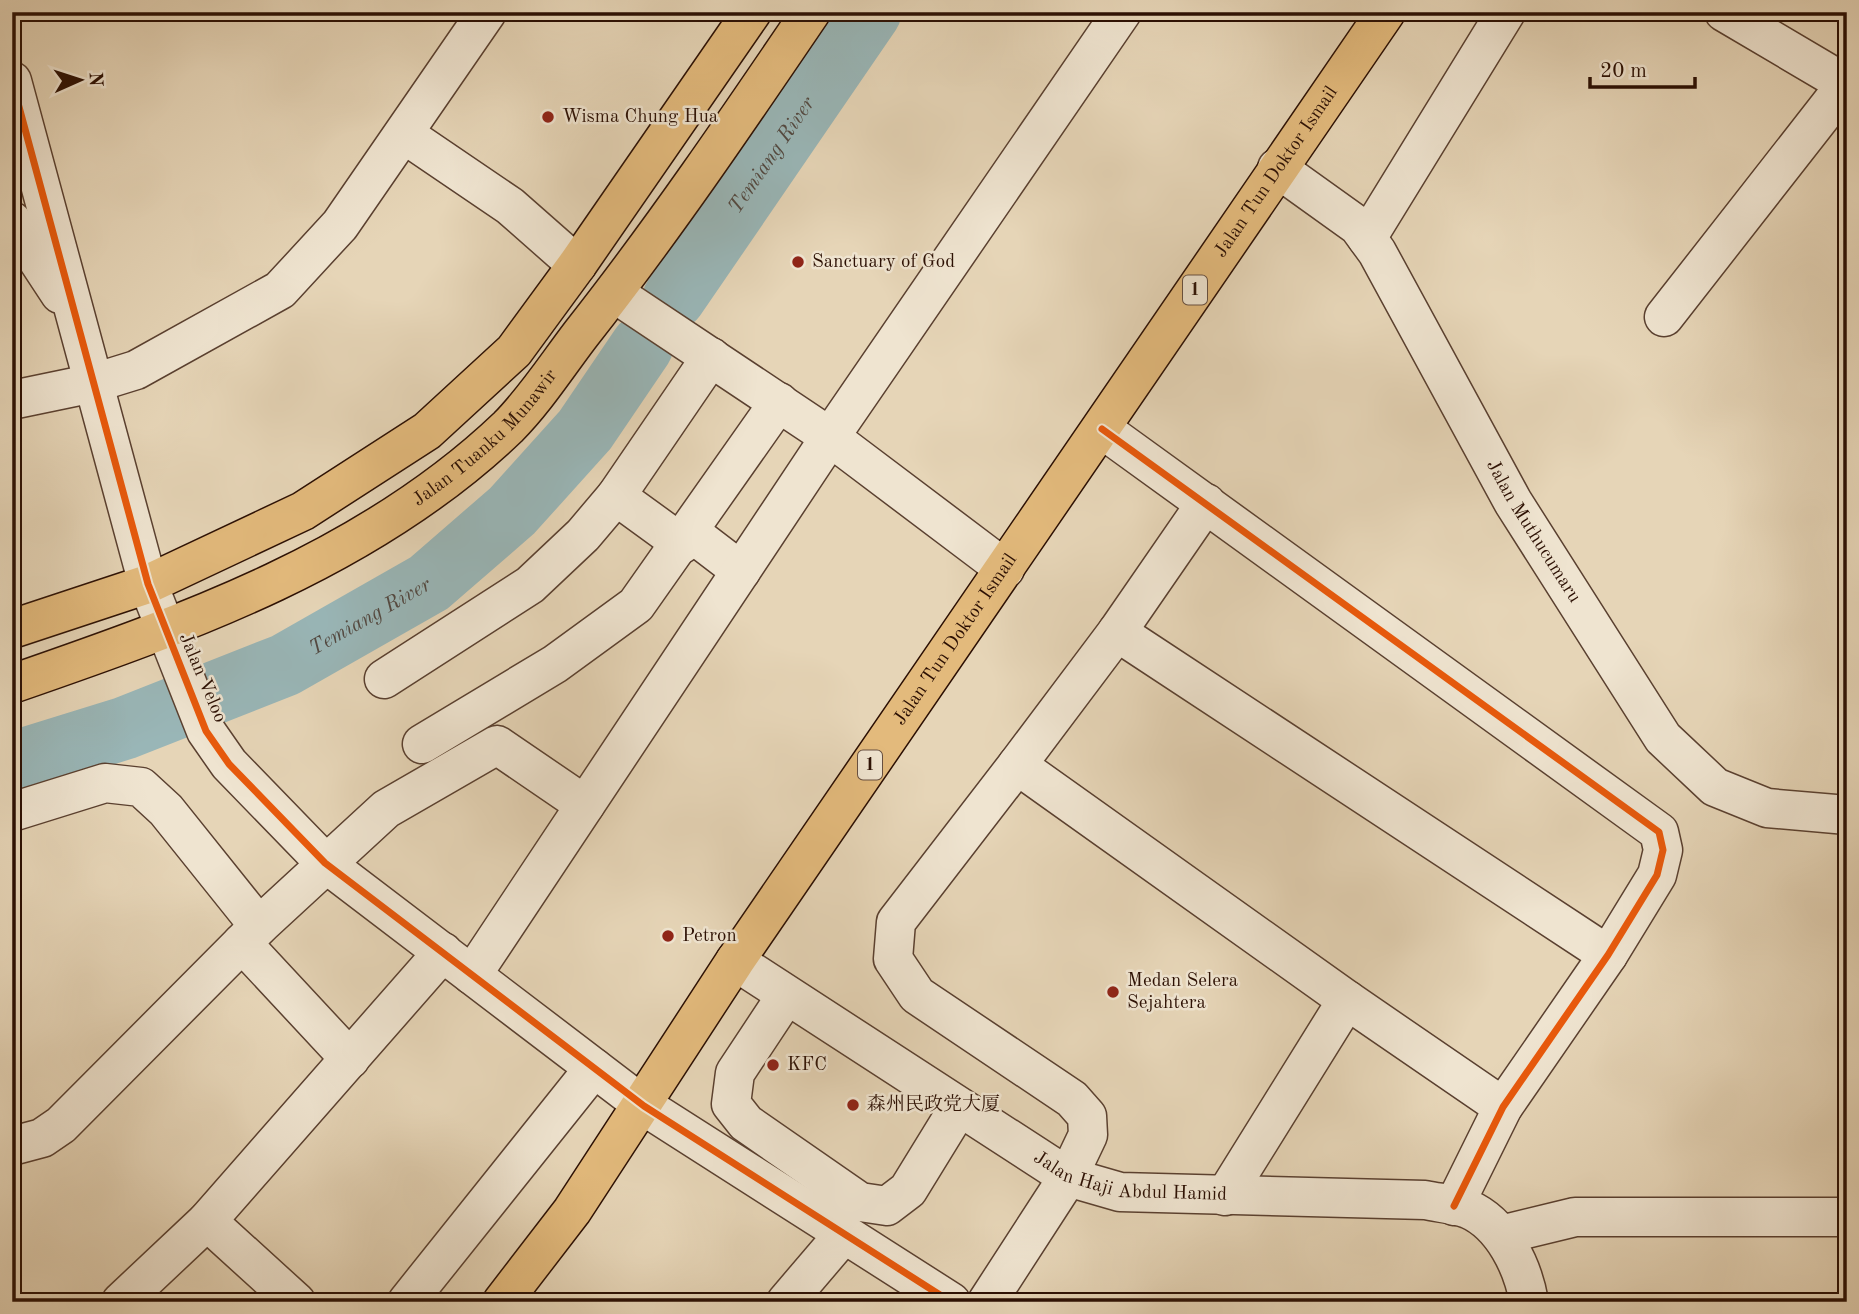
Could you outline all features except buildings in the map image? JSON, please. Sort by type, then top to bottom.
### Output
[{"type":"main road","name":"Jalan Tuanku Munawir","points":[[12,629],[148,584],[303,511],[427,431],[514,351],[577,265],[752,12]]},
{"type":"main road","name":"Jalan Tuanku Munawir","points":[[12,684],[165,631],[270,586],[367,534],[450,476],[509,426],[614,293],[811,12]]},
{"type":"main road","name":"Jalan Tun Doktor Ismail","points":[[502,1302],[572,1211],[735,961],[1386,12]]},
{"type":"street","points":[[12,400],[94,383],[136,370],[281,290],[340,225],[487,12]]},
{"type":"street","points":[[121,1302],[207,1221],[350,1059],[457,964],[585,805],[830,437],[1122,12]]},
{"type":"street","points":[[1367,238],[1506,12]]},
{"type":"street","points":[[1664,317],[1847,83],[1724,12]]},
{"type":"street","name":"Jalan Veloo","points":[[12,80],[148,584],[206,731],[229,764],[325,863],[643,1105],[951,1302]]},
{"type":"street","points":[[404,134],[510,206],[577,265]]},
{"type":"street","name":"Jalan Muthucumaru","points":[[1278,168],[1358,226],[1367,238],[1513,502],[1663,738],[1715,788],[1767,808],[1847,815]]},
{"type":"street","points":[[12,221],[78,323]]},
{"type":"street","points":[[614,293],[830,437],[1005,569]]},
{"type":"street","points":[[384,679],[530,585],[583,535],[616,496],[711,357]]},
{"type":"street","points":[[422,744],[555,664],[636,605],[686,538],[779,402]]},
{"type":"street","points":[[1102,429],[1659,832],[1663,850],[1657,875],[1608,955],[1503,1107],[1454,1206]]},
{"type":"street","points":[[616,496],[741,571]]},
{"type":"street","points":[[987,1302],[1068,1177],[1088,1135],[1087,1116],[1072,1100],[917,995],[893,959],[896,922],[1117,632],[1206,503]]},
{"type":"street","points":[[1117,632],[1608,955]]},
{"type":"street","points":[[12,1146],[42,1138],[61,1125],[250,934],[386,809],[497,745],[585,805]]},
{"type":"street","points":[[1017,765],[1347,1000],[1503,1107]]},
{"type":"street","points":[[12,811],[105,783],[141,787],[166,810],[250,934],[350,1059]]},
{"type":"street","name":"Jalan Haji Abdul Hamid","points":[[735,961],[1068,1177],[1119,1192],[1425,1200],[1469,1210],[1501,1235],[1524,1276],[1529,1302]]},
{"type":"street","points":[[786,996],[735,1073],[731,1104],[746,1123],[860,1202],[887,1206],[908,1190],[959,1107]]},
{"type":"street","points":[[1225,1196],[1347,1000]]},
{"type":"street","points":[[407,1302],[594,1068]]},
{"type":"street","points":[[1501,1235],[1575,1217],[1847,1217]]},
{"type":"street","points":[[207,1221],[296,1302]]},
{"type":"street","points":[[786,1302],[844,1234]]},
{"type":"waterway","name":"Temiang River","points":[[674,298],[870,12]]},
{"type":"waterway","name":"Temiang River","points":[[12,763],[125,728],[285,665],[429,583],[512,511],[585,430],[642,346]]},
{"type":"cycle path","points":[[12,81],[148,584],[206,731],[229,764],[325,863],[644,1106],[951,1302]]},
{"type":"cycle path","points":[[1102,429],[1659,832],[1663,850],[1657,875],[1608,955],[1503,1107],[1454,1206]]},
{"type":"place","name":"Wisma Chung Hua","points":[[548,117]]},
{"type":"place","name":"Sanctuary of God","points":[[798,262]]},
{"type":"place","name":"Petron","points":[[668,936]]},
{"type":"place","name":"Medan Selera Sejahtera","points":[[1113,992]]},
{"type":"place","name":"KFC","points":[[773,1065]]},
{"type":"place","name":"森州民政党大厦","points":[[853,1105]]}]
